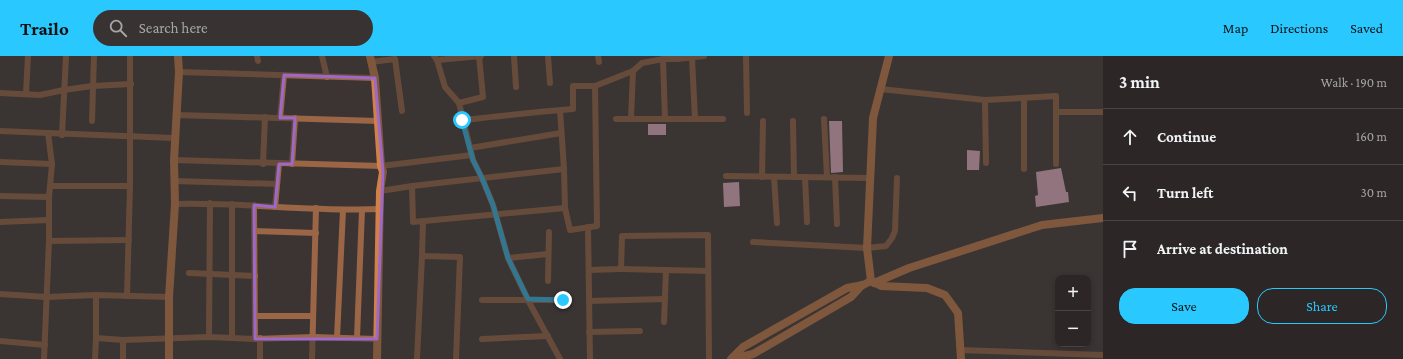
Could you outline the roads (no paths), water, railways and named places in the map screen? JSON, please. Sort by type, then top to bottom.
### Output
[{"type":"street","points":[[26,94],[28,56]]},
{"type":"street","points":[[62,134],[66,56]]},
{"type":"street","points":[[92,120],[94,56]]},
{"type":"street","points":[[127,296],[130,186],[130,56]]},
{"type":"street","points":[[169,359],[169,297],[175,204],[174,138],[179,72],[178,56]]},
{"type":"street","points":[[322,56],[327,77]]},
{"type":"street","points":[[460,103],[483,97],[480,56],[435,58],[444,87],[460,103],[462,120],[472,155],[496,214],[508,258],[560,359]]},
{"type":"street","points":[[514,56],[516,86]]},
{"type":"street","points":[[548,56],[550,83]]},
{"type":"street","points":[[462,120],[573,109],[573,86],[595,86],[633,71],[642,62],[704,56]]},
{"type":"street","points":[[746,56],[747,114]]},
{"type":"street","points":[[873,282],[867,248],[873,118],[889,56]]},
{"type":"street","points":[[692,58],[695,119]]},
{"type":"street","points":[[376,359],[380,191],[383,172],[381,166],[376,78],[370,59],[395,59],[402,111]]},
{"type":"street","points":[[663,59],[665,119]]},
{"type":"street","points":[[631,119],[633,71]]},
{"type":"street","points":[[179,72],[376,78]]},
{"type":"street","points":[[280,118],[284,75]]},
{"type":"street","points":[[0,93],[40,95],[92,86],[131,84]]},
{"type":"street","points":[[560,110],[565,208],[570,230],[598,226],[595,86]]},
{"type":"street","points":[[880,89],[985,100],[1056,96],[1056,164]]},
{"type":"street","points":[[1024,98],[1024,169]]},
{"type":"street","points":[[985,100],[986,163]]},
{"type":"street","points":[[1056,112],[1103,112]]},
{"type":"street","points":[[176,115],[378,121]]},
{"type":"street","points":[[263,164],[265,117]]},
{"type":"street","points":[[292,164],[295,118]]},
{"type":"street","points":[[616,119],[723,119]]},
{"type":"street","points":[[824,119],[827,177]]},
{"type":"street","points":[[762,177],[763,121]]},
{"type":"street","points":[[793,122],[794,177]]},
{"type":"street","points":[[0,131],[174,138]]},
{"type":"street","points":[[44,359],[48,220],[52,164],[48,133]]},
{"type":"street","points":[[470,148],[561,133]]},
{"type":"street","points":[[174,160],[263,164],[381,166],[472,155]]},
{"type":"street","points":[[0,162],[52,164]]},
{"type":"street","points":[[275,207],[279,164]]},
{"type":"street","points":[[380,191],[564,169]]},
{"type":"street","points":[[726,176],[870,178]]},
{"type":"street","points":[[774,177],[777,223]]},
{"type":"street","points":[[805,177],[807,222]]},
{"type":"street","points":[[834,177],[837,224]]},
{"type":"street","points":[[753,242],[867,248],[886,246],[895,231],[897,178]]},
{"type":"street","points":[[174,181],[277,184]]},
{"type":"street","points":[[50,186],[130,186]]},
{"type":"street","points":[[412,186],[413,222],[565,208]]},
{"type":"street","points":[[0,196],[49,198]]},
{"type":"street","points":[[175,204],[210,203],[343,210],[380,209]]},
{"type":"street","points":[[209,337],[210,203]]},
{"type":"street","points":[[232,204],[232,338]]},
{"type":"street","points":[[254,205],[256,316],[260,359]]},
{"type":"street","points":[[312,359],[316,208]]},
{"type":"street","points":[[337,338],[343,210]]},
{"type":"street","points":[[357,338],[362,210]]},
{"type":"street","points":[[732,359],[742,348],[847,288],[873,282],[909,268],[1042,225],[1103,218]]},
{"type":"street","points":[[0,222],[48,220]]},
{"type":"street","points":[[417,359],[423,221]]},
{"type":"street","points":[[588,228],[590,359]]},
{"type":"street","points":[[254,231],[316,233]]},
{"type":"street","points":[[548,281],[549,232]]},
{"type":"street","points":[[621,269],[622,236],[708,236],[709,359]]},
{"type":"street","points":[[48,241],[129,240]]},
{"type":"street","points":[[508,258],[548,254]]},
{"type":"street","points":[[422,256],[460,257],[456,359]]},
{"type":"street","points":[[588,270],[621,269],[708,271]]},
{"type":"street","points":[[664,322],[666,270]]},
{"type":"street","points":[[189,274],[232,274],[255,276]]},
{"type":"street","points":[[873,282],[881,286],[926,288],[945,295],[958,313],[961,359]]},
{"type":"street","points":[[0,294],[46,297],[169,297]]},
{"type":"street","points":[[95,359],[96,296]]},
{"type":"street","points":[[589,301],[665,299]]},
{"type":"street","points":[[482,300],[563,300]]},
{"type":"street","points":[[256,316],[313,316]]},
{"type":"street","points":[[589,332],[640,332]]},
{"type":"street","points":[[482,339],[548,336]]},
{"type":"street","points":[[96,338],[123,340],[209,337],[312,337],[377,339]]},
{"type":"street","points":[[122,359],[123,340]]},
{"type":"street","points":[[0,341],[45,345]]},
{"type":"street","points":[[960,350],[1007,352],[1047,356],[1103,355]]},
{"type":"street","points":[[1007,352],[1007,359]]}]
